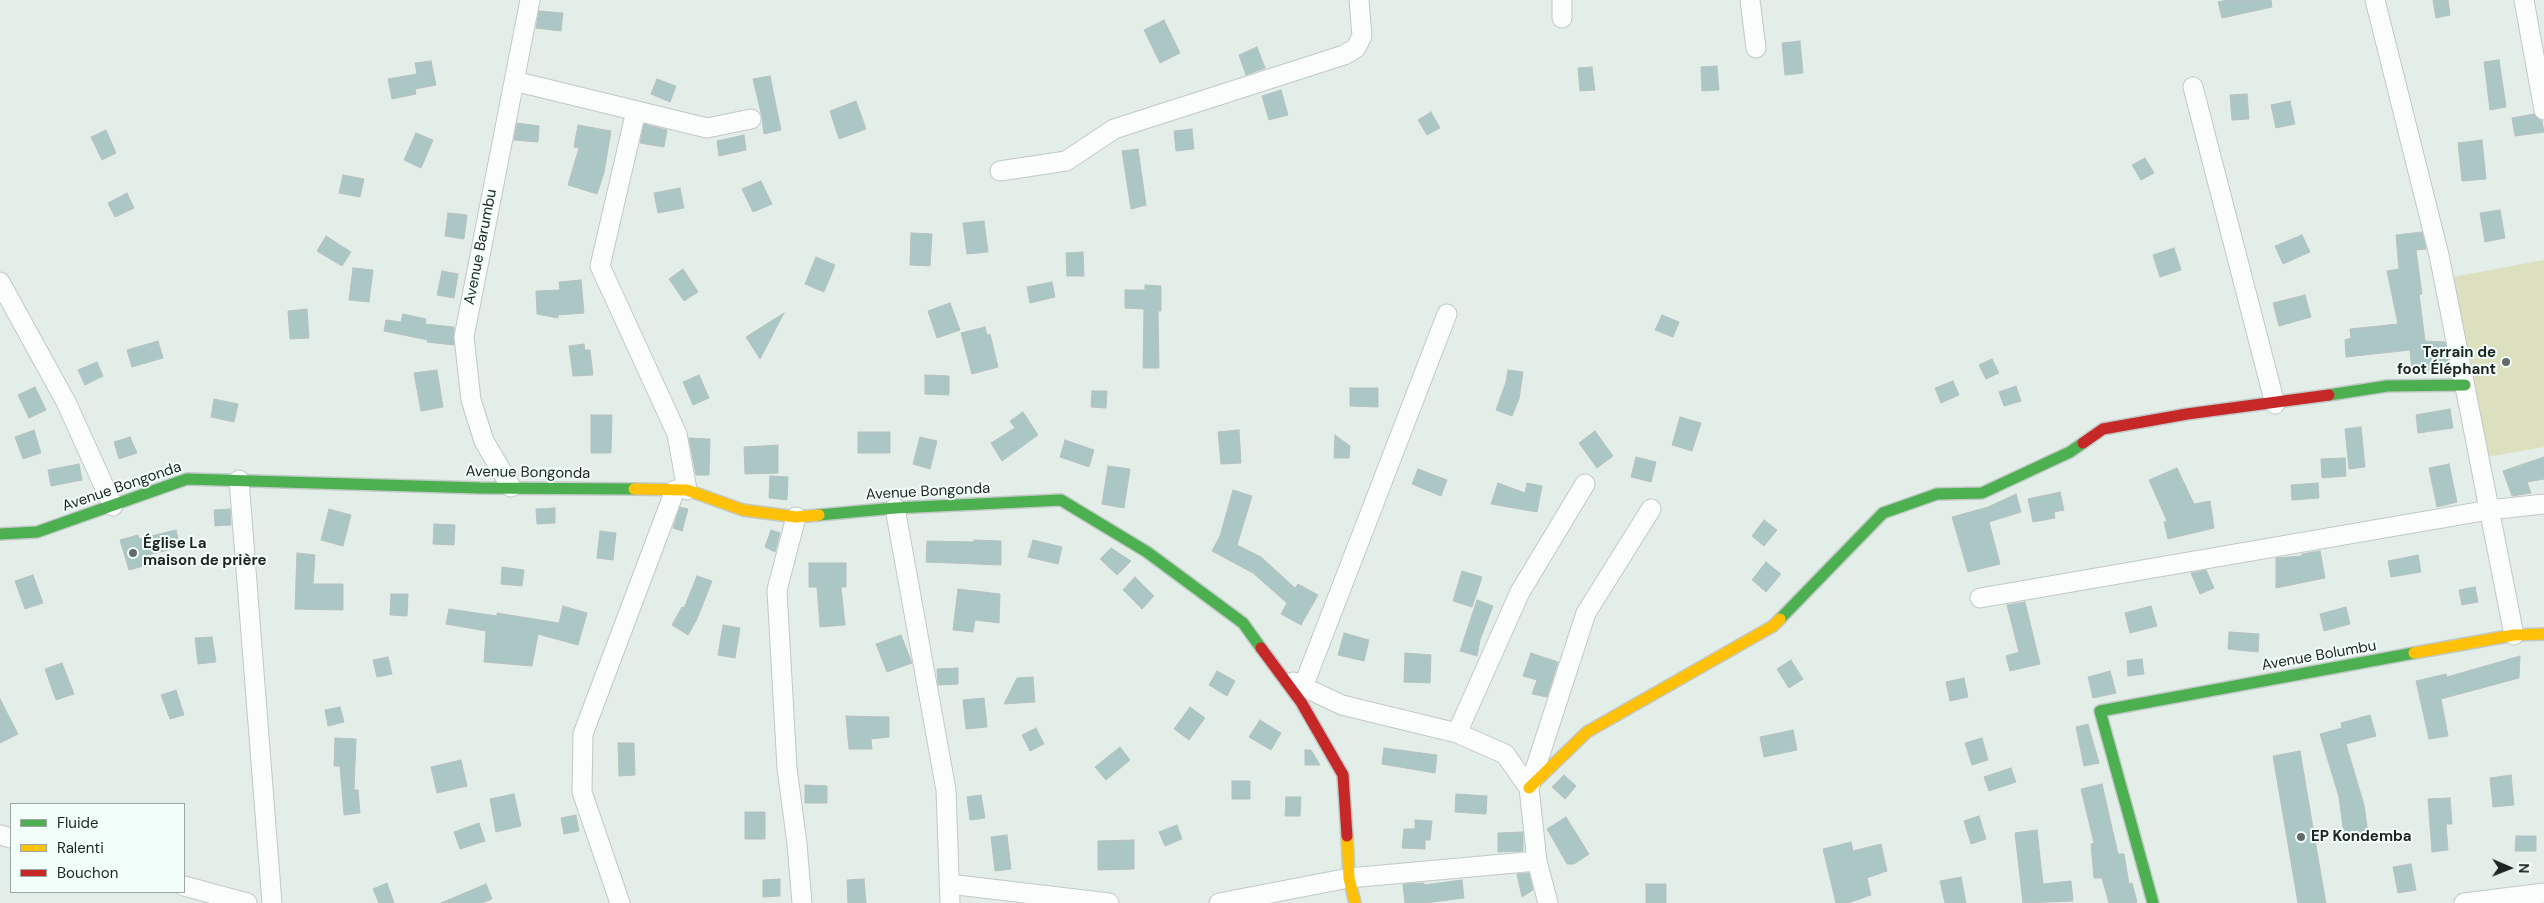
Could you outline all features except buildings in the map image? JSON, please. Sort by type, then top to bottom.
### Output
[{"type":"street","name":"Avenue Barumbu","points":[[512,487],[484,441],[471,400],[464,337],[530,0]]},
{"type":"street","points":[[1000,171],[1066,161],[1114,129],[1344,55],[1356,48],[1362,36],[1358,0]]},
{"type":"street","points":[[1750,0],[1756,48]]},
{"type":"street","points":[[2375,0],[2439,255],[2514,635]]},
{"type":"street","points":[[2524,0],[2544,110]]},
{"type":"street","points":[[514,81],[707,128],[751,119]]},
{"type":"street","points":[[2194,88],[2276,404]]},
{"type":"street","points":[[620,903],[582,792],[583,734],[681,490],[677,434],[600,266],[636,111]]},
{"type":"street","points":[[0,282],[66,402],[114,506]]},
{"type":"street","points":[[1303,686],[1447,314]]},
{"type":"street","points":[[1529,788],[1587,732],[1773,626],[1883,513],[1937,494],[1982,492],[2070,452],[2103,429],[2187,414],[2276,404],[2387,386],[2464,385]]},
{"type":"street","name":"Avenue Bongonda","points":[[0,534],[37,532],[187,479],[681,490],[743,510],[796,517],[895,508],[1061,500],[1147,552],[1243,623],[1283,677]]},
{"type":"street","points":[[239,480],[272,903]]},
{"type":"street","points":[[1457,733],[1520,592],[1585,484]]},
{"type":"street","points":[[1980,598],[2489,510],[2544,504]]},
{"type":"street","points":[[895,508],[946,790],[950,903]]},
{"type":"street","points":[[1548,903],[1537,861],[1529,788],[1586,613],[1651,509]]},
{"type":"street","points":[[796,517],[777,590],[787,768],[798,844],[802,903]]},
{"type":"street","name":"Avenue Bolumbu","points":[[2153,903],[2100,711],[2514,635],[2544,634]]},
{"type":"street","points":[[1283,677],[1342,705],[1457,733],[1505,754],[1529,788]]},
{"type":"street","points":[[1283,677],[1302,702],[1344,775],[1349,878],[1355,903]]},
{"type":"street","points":[[1219,903],[1349,878],[1537,861]]},
{"type":"street","points":[[949,884],[1109,903]]},
{"type":"street","points":[[185,886],[247,903]]},
{"type":"street","points":[[2464,903],[2544,892]]},
{"type":"green space","name":"Terrain de foot Éléphant","points":[[2544,260],[2544,447],[2486,457],[2453,277]]},
{"type":"traffic: fast","points":[[2329,395],[2387,386],[2465,385]]},
{"type":"traffic: fast","points":[[1780,619],[1883,513],[1937,494],[1982,493],[2070,452],[2083,443]]},
{"type":"traffic: fast","points":[[0,534],[37,532],[187,479],[480,488],[634,489]]},
{"type":"traffic: fast","points":[[819,515],[895,508],[1061,500],[1147,552],[1243,623],[1261,648]]},
{"type":"traffic: fast","points":[[2153,903],[2100,711],[2414,653]]},
{"type":"traffic: slow","points":[[634,489],[687,490],[743,510],[796,517],[819,515]]},
{"type":"traffic: slow","points":[[1529,788],[1587,732],[1773,626],[1780,619]]},
{"type":"traffic: slow","points":[[2414,653],[2514,635],[2544,634]]},
{"type":"traffic: slow","points":[[1347,836],[1349,878],[1355,903]]},
{"type":"traffic: jam","points":[[2083,443],[2103,429],[2187,414],[2329,395]]},
{"type":"traffic: jam","points":[[1261,648],[1301,702],[1343,775],[1347,836]]},
{"type":"place","name":"Terrain de foot Éléphant","points":[[2506,362]]},
{"type":"place","name":"Église La maison de prière","points":[[133,553]]},
{"type":"place","name":"EP Kondemba","points":[[2301,837]]}]
